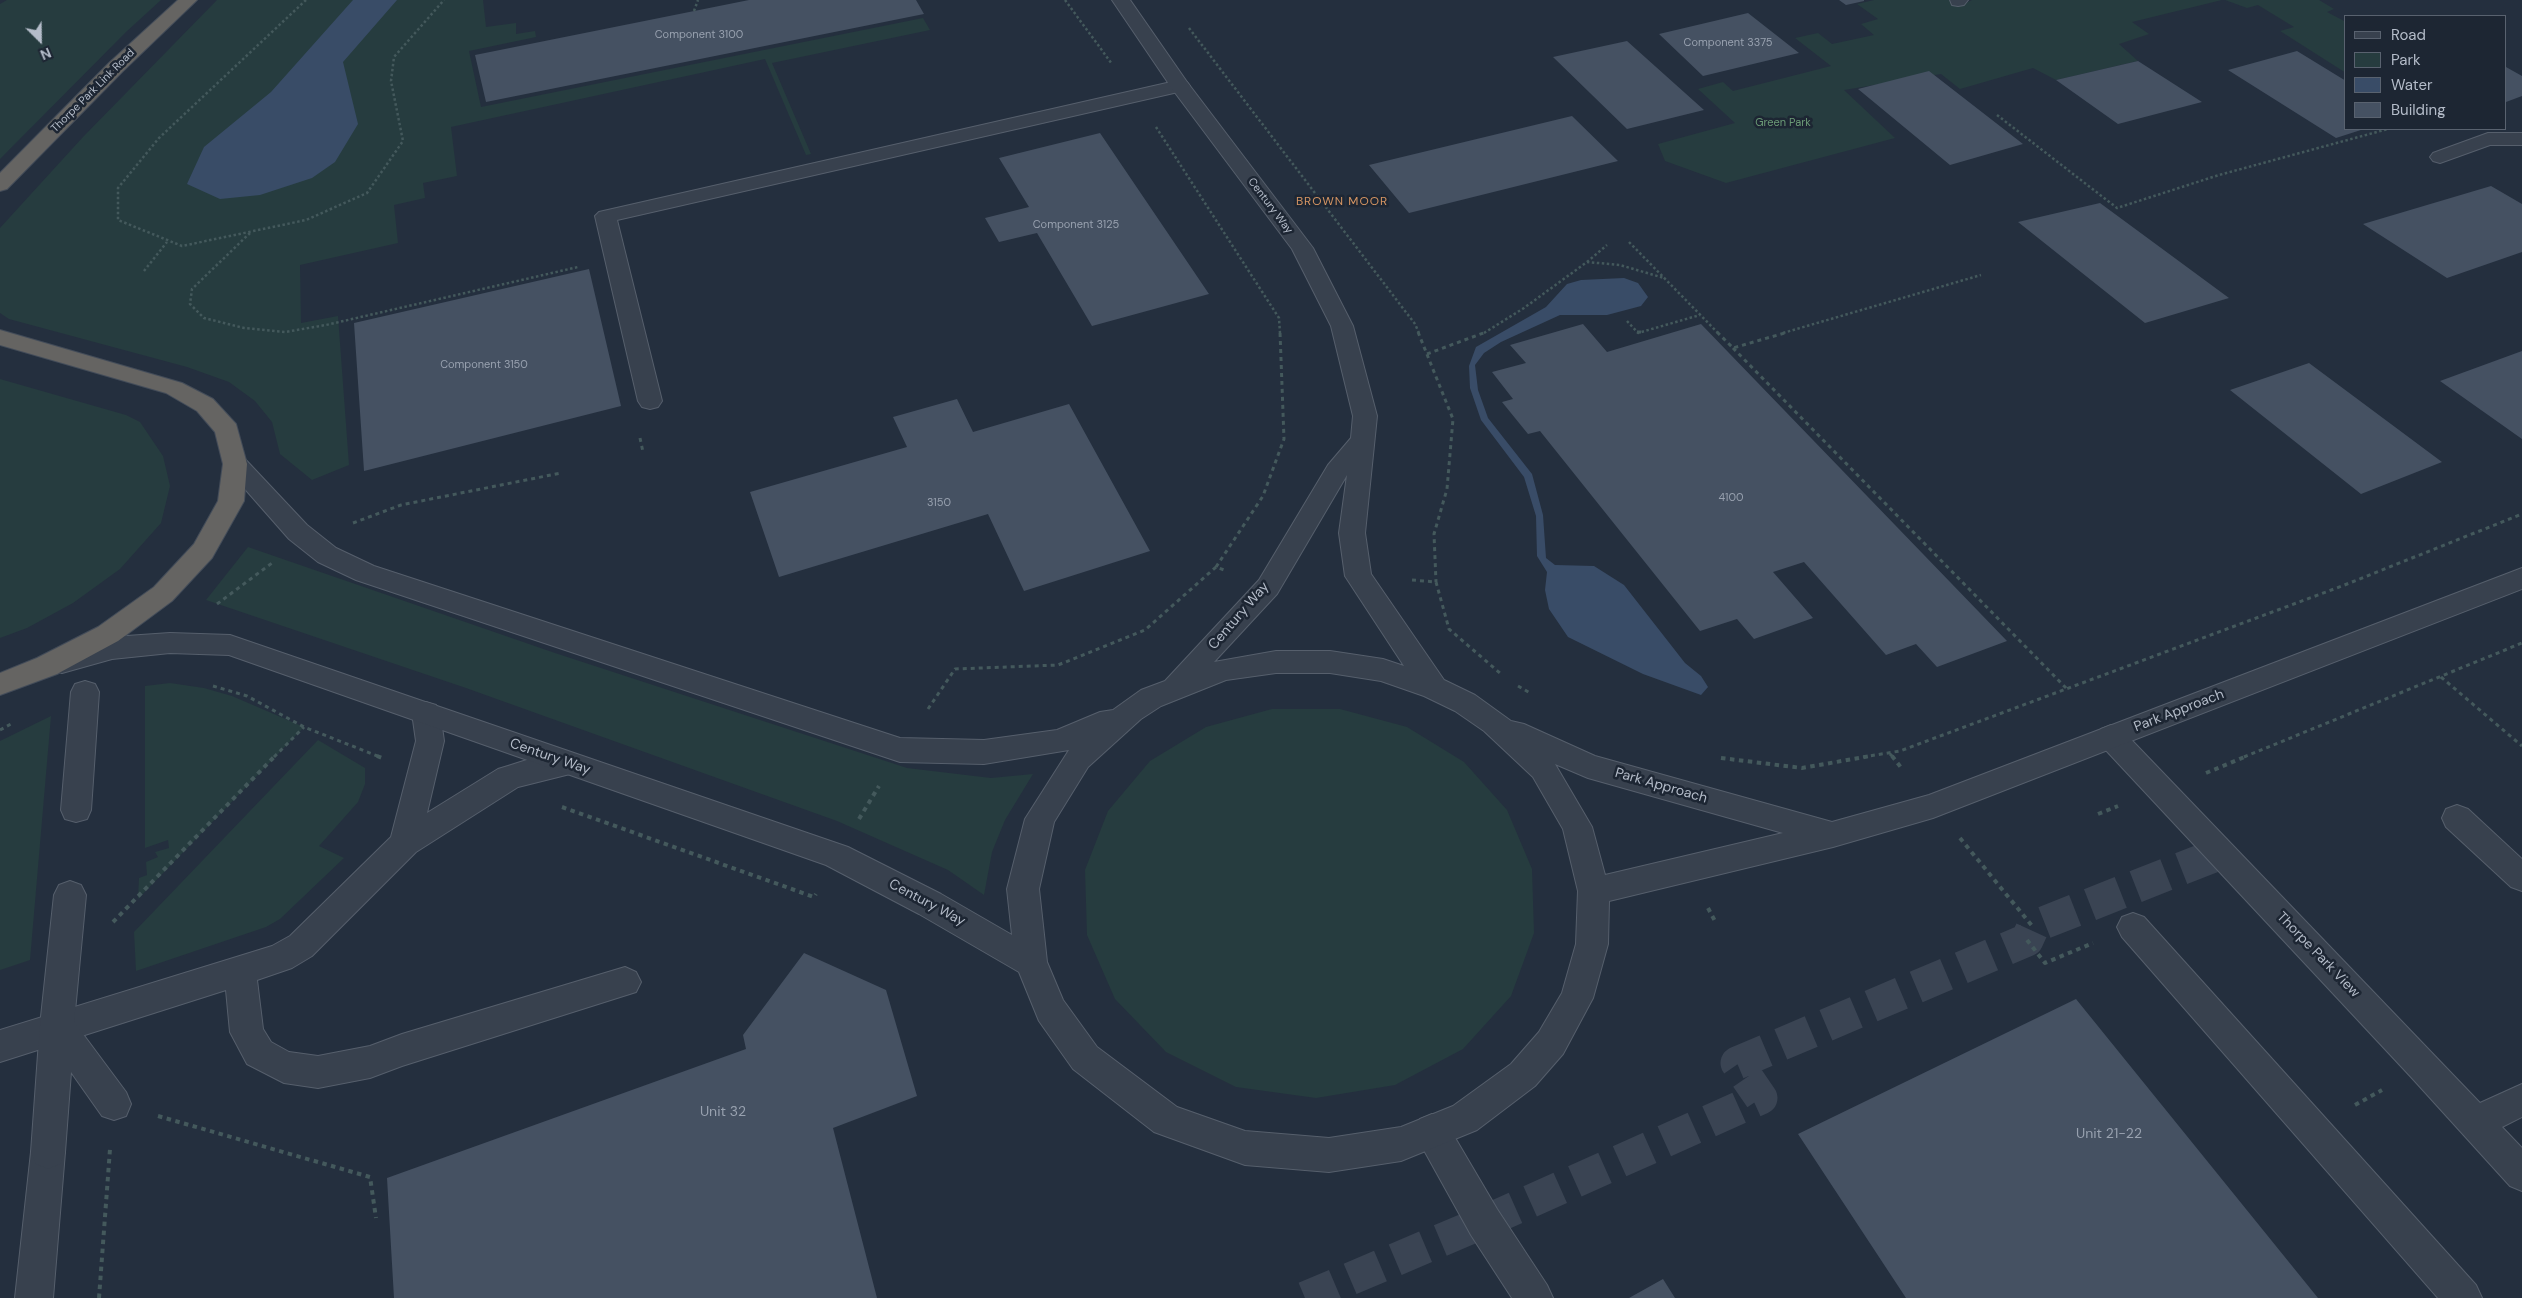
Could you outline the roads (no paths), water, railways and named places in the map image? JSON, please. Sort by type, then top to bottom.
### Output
[{"type":"highway","name":"Thorpe Park Link Road","points":[[0,185],[116,67],[188,0]]},
{"type":"highway","points":[[0,337],[174,388],[205,405],[227,430],[235,464],[231,501],[203,551],[163,594],[108,634],[47,666],[4,684]]},
{"type":"street","name":"Century Way","points":[[1121,0],[1180,86],[1302,248],[1342,326],[1365,416],[1352,533],[1358,576],[1434,688]]},
{"type":"street","points":[[650,401],[606,216],[1180,86]]},
{"type":"street","points":[[2440,156],[2488,138],[2522,139]]},
{"type":"street","name":"Century Way","points":[[1173,688],[1268,587],[1337,471],[1364,438]]},
{"type":"street","points":[[235,464],[298,532],[327,555],[365,573],[900,750],[984,752],[1060,741],[1131,711],[1173,688],[1222,670],[1276,662],[1330,662],[1383,670],[1434,688],[1465,703],[1494,723],[1543,769],[1577,827],[1594,891],[1592,944],[1577,998],[1551,1043],[1523,1075],[1465,1118],[1401,1144],[1329,1155],[1245,1148],[1166,1120],[1085,1058],[1050,1010],[1031,962],[1023,889],[1040,819],[1078,759],[1131,711]]},
{"type":"street","name":"Park Approach","points":[[1594,891],[1833,834],[1933,806],[2522,578]]},
{"type":"street","name":"Century Way","points":[[47,666],[112,648],[170,643],[230,644],[568,764],[838,856],[930,904],[1031,962]]},
{"type":"street","points":[[76,810],[86,692]]},
{"type":"street","points":[[405,844],[426,766],[430,741],[426,713]]},
{"type":"street","name":"Park Approach","points":[[1494,723],[1588,766],[1833,834]]},
{"type":"street","name":"Thorpe Park View","points":[[2111,738],[2476,1122],[2522,1174]]},
{"type":"street","points":[[0,1046],[57,1026],[188,989],[280,958],[301,946],[405,844],[508,778],[536,768],[568,764]]},
{"type":"street","points":[[2456,818],[2522,878]]},
{"type":"street","points":[[34,1298],[70,895]]},
{"type":"street","points":[[2133,927],[2462,1298]]},
{"type":"street","points":[[240,971],[247,1032],[259,1053],[284,1067],[318,1072],[370,1062],[402,1050],[625,982]]},
{"type":"street","points":[[57,1026],[114,1104]]},
{"type":"street","points":[[2476,1122],[2522,1100]]},
{"type":"street","points":[[1432,1131],[1474,1205],[1534,1298]]},
{"type":"water","points":[[353,0],[397,0],[343,62],[358,124],[335,162],[312,178],[260,195],[220,199],[187,184],[204,147],[271,92]]},
{"type":"water","points":[[1624,278],[1638,283],[1648,297],[1641,306],[1607,315],[1560,315],[1501,342],[1484,353],[1475,365],[1478,390],[1488,418],[1532,474],[1543,515],[1546,558],[1555,565],[1594,566],[1624,585],[1685,663],[1701,676],[1708,687],[1701,695],[1643,674],[1568,637],[1549,609],[1545,590],[1547,572],[1537,556],[1536,516],[1524,477],[1481,420],[1470,388],[1469,366],[1476,347],[1546,307],[1567,284],[1581,280]]},
{"type":"tunnel","points":[[1305,1298],[1484,1222],[1761,1098],[1737,1063],[2027,940],[2033,927],[2221,853]]},
{"type":"district","name":"BROWN MOOR","points":[[1342,202]]},
{"type":"park label","name":"Green Park","points":[[1783,123]]}]
